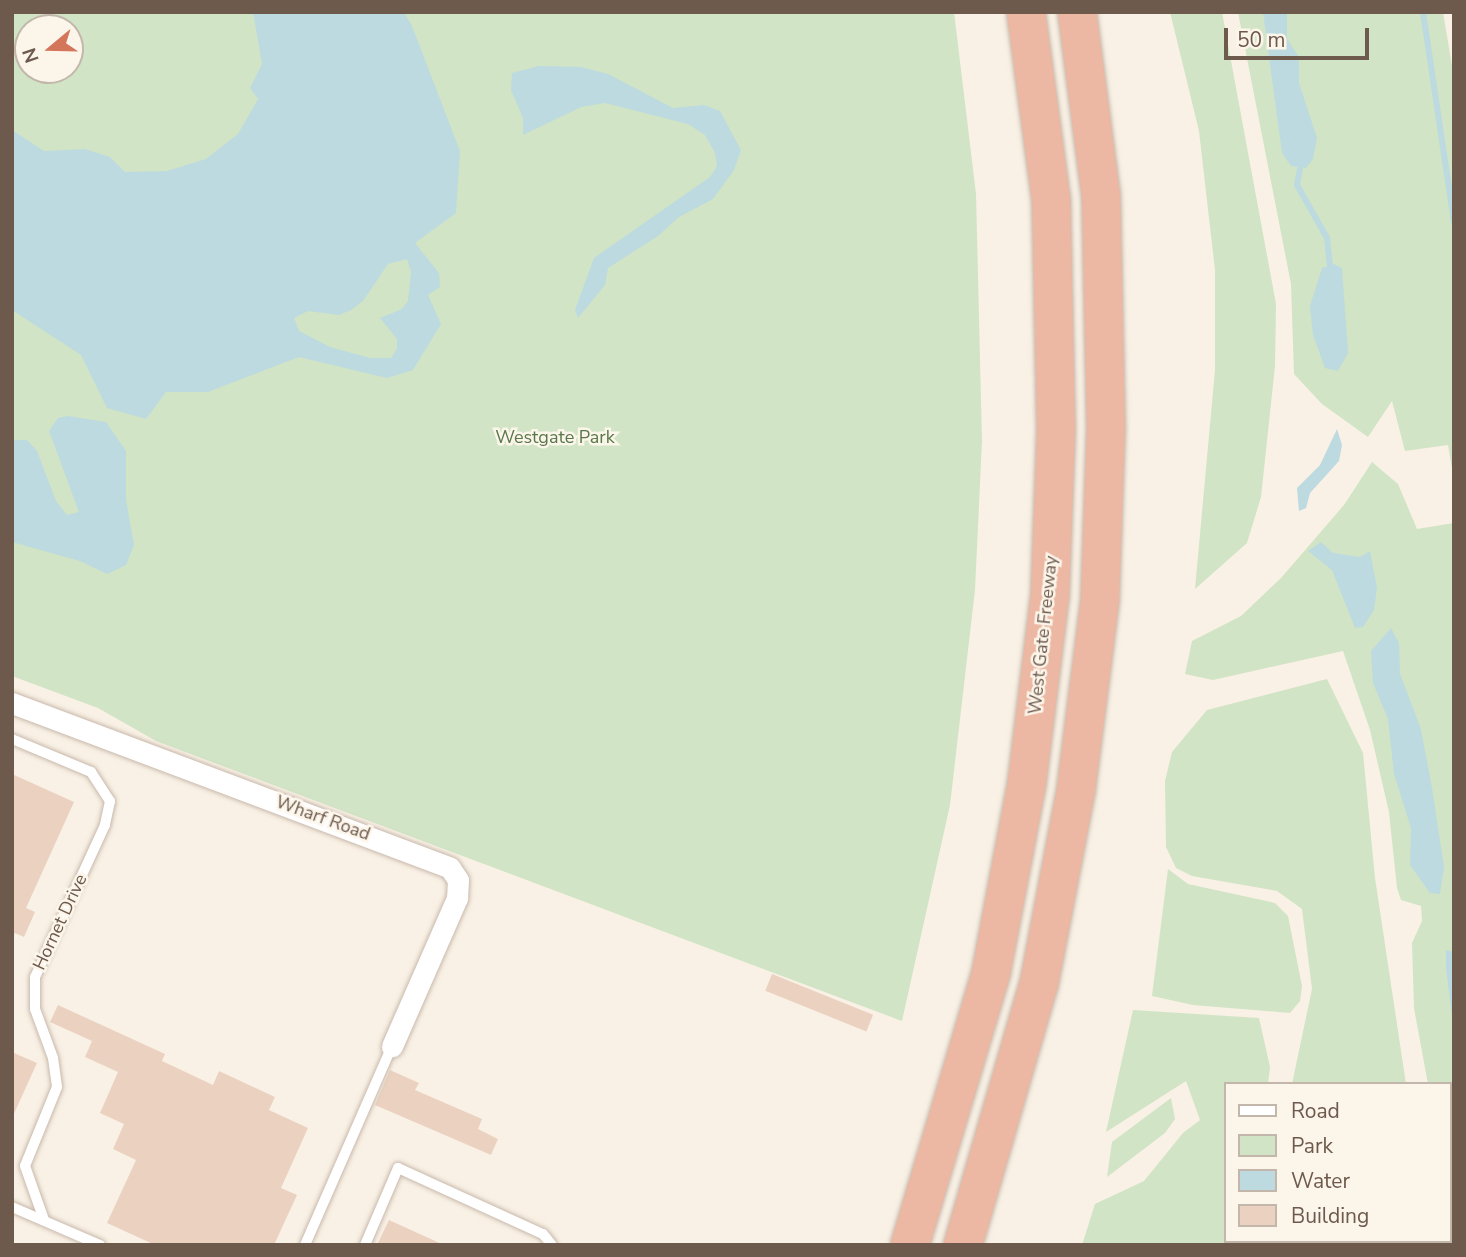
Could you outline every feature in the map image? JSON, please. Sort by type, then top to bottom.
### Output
[{"type":"highway","name":"West Gate Freeway","points":[[910,1245],[990,973],[1027,782],[1050,595],[1056,429],[1051,199],[1027,12]]},
{"type":"highway","points":[[963,1245],[1039,984],[1076,790],[1100,599],[1106,429],[1101,196],[1077,12]]},
{"type":"street","name":"Wharf Road","points":[[12,703],[450,868],[458,880],[457,898],[392,1046]]},
{"type":"lane","name":"Hornet Drive","points":[[12,739],[91,772],[110,801],[105,825],[35,977],[35,1009],[53,1058],[57,1087],[25,1166],[44,1220]]},
{"type":"lane","points":[[305,1245],[392,1046]]},
{"type":"lane","points":[[365,1245],[398,1168],[543,1234],[552,1245]]},
{"type":"lane","points":[[12,1207],[100,1245]]},
{"type":"green space","name":"Westgate Park","points":[[12,12],[954,12],[976,194],[982,441],[975,590],[950,805],[902,1021],[156,741],[98,708],[12,676]]},
{"type":"green space","points":[[1170,12],[1222,12],[1276,304],[1275,366],[1261,497],[1247,543],[1195,589],[1215,370],[1215,270],[1199,131]]},
{"type":"green space","points":[[1238,12],[1443,12],[1454,78],[1454,480],[1448,445],[1405,451],[1392,401],[1368,437],[1322,404],[1294,374],[1291,284]]},
{"type":"green space","points":[[1372,462],[1398,484],[1417,529],[1454,523],[1454,1179],[1452,1082],[1428,1082],[1414,1008],[1412,943],[1422,921],[1421,906],[1401,900],[1397,888],[1389,812],[1370,730],[1343,651],[1213,680],[1185,674],[1192,641],[1241,616],[1281,578],[1344,505]]},
{"type":"green space","points":[[1327,679],[1363,753],[1375,878],[1406,1082],[1292,1082],[1312,989],[1302,909],[1277,891],[1192,876],[1176,868],[1166,847],[1165,781],[1172,752],[1207,710]]},
{"type":"green space","points":[[1168,869],[1188,884],[1275,903],[1288,916],[1302,986],[1300,1001],[1290,1013],[1193,1005],[1152,996]]},
{"type":"green space","points":[[1133,1010],[1259,1018],[1270,1067],[1268,1082],[1224,1082],[1224,1243],[1265,1245],[1082,1245],[1095,1204],[1144,1181],[1183,1133],[1200,1120],[1186,1081],[1106,1132]]},
{"type":"green space","points":[[1171,1098],[1175,1119],[1165,1133],[1107,1177],[1112,1142]]},
{"type":"green space","points":[[1279,1243],[1357,1243],[1279,1245]]},
{"type":"water","points":[[253,12],[404,12],[412,26],[460,151],[456,213],[415,243],[439,273],[440,287],[428,295],[441,324],[413,370],[387,378],[299,357],[208,392],[166,392],[146,419],[107,408],[81,355],[12,310],[12,130],[44,151],[85,149],[110,157],[125,172],[167,171],[206,159],[238,134],[258,99],[250,88],[262,64]],"holes":[[[407,259],[411,272],[408,301],[402,309],[380,318],[397,339],[397,349],[391,358],[370,358],[330,347],[299,331],[294,318],[308,311],[339,315],[363,301],[388,264]]]},
{"type":"water","points":[[1263,12],[1287,12],[1287,39],[1299,57],[1299,83],[1317,138],[1313,159],[1306,168],[1291,166],[1282,153]]},
{"type":"water","points":[[539,66],[581,67],[608,74],[673,108],[704,105],[720,111],[741,150],[734,170],[713,199],[679,217],[658,236],[608,268],[605,285],[578,318],[575,310],[594,258],[710,177],[717,166],[715,153],[705,135],[688,124],[605,103],[581,107],[523,135],[523,118],[511,90],[512,73]]},
{"type":"water","points":[[1334,264],[1342,268],[1348,353],[1338,371],[1325,368],[1313,335],[1310,306],[1322,268]]},
{"type":"water","points":[[68,416],[106,422],[126,451],[126,500],[134,545],[126,565],[107,574],[80,561],[12,542],[12,440],[27,440],[37,451],[56,501],[67,515],[79,512],[49,431],[58,418]]},
{"type":"water","points":[[1337,429],[1342,445],[1339,461],[1310,493],[1306,508],[1299,511],[1297,488],[1320,465]]},
{"type":"water","points":[[1321,542],[1333,553],[1360,557],[1370,551],[1377,588],[1374,610],[1363,627],[1355,628],[1332,570],[1308,551]]},
{"type":"water","points":[[1391,628],[1399,643],[1400,674],[1421,729],[1432,788],[1444,867],[1440,894],[1430,893],[1410,865],[1411,828],[1394,774],[1388,719],[1373,683],[1371,651]]},
{"type":"water","points":[[1446,950],[1454,952],[1454,1032],[1446,968]]},
{"type":"building","points":[[12,774],[74,802],[26,908],[35,912],[24,937],[15,933],[12,938]]},
{"type":"building","points":[[772,974],[873,1015],[866,1032],[765,991]]},
{"type":"building","points":[[58,1005],[165,1054],[162,1061],[213,1085],[219,1071],[275,1097],[269,1110],[308,1128],[281,1188],[297,1195],[274,1245],[155,1245],[107,1223],[136,1160],[113,1149],[124,1124],[100,1113],[118,1072],[85,1057],[92,1041],[50,1022]]},
{"type":"building","points":[[12,1052],[37,1063],[12,1118]]},
{"type":"building","points":[[390,1070],[419,1083],[415,1090],[482,1119],[478,1129],[498,1139],[491,1155],[375,1105]]},
{"type":"building","points":[[389,1220],[444,1245],[377,1245]]},
{"type":"waterway","points":[[1423,12],[1454,223]]},
{"type":"waterway","points":[[1300,169],[1297,185],[1327,238],[1330,265]]}]
